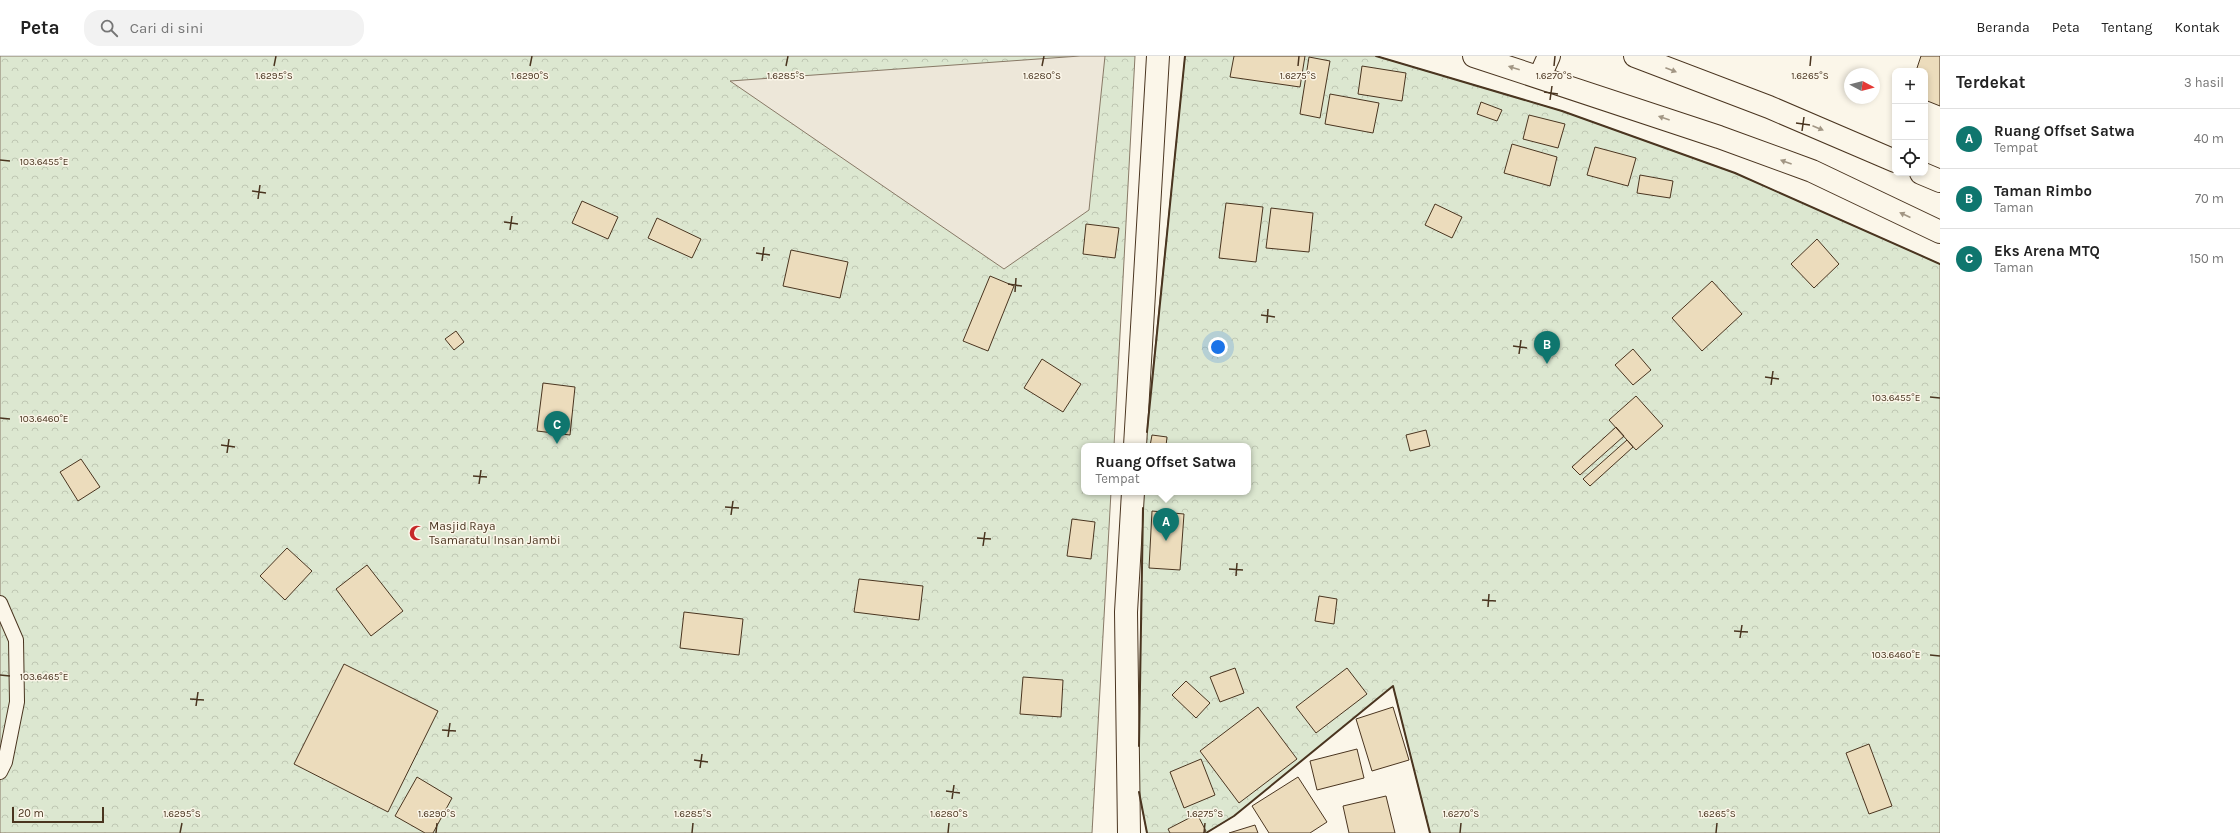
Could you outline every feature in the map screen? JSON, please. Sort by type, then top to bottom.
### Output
[{"type":"main road","points":[[1135,443],[1158,56]]},
{"type":"main road","points":[[1474,56],[1540,76],[1812,171],[1940,232]]},
{"type":"main road","points":[[1540,76],[1549,56]]},
{"type":"main road","points":[[1635,56],[1769,107],[1892,161]]},
{"type":"main road","points":[[1928,176],[1940,181]]},
{"type":"main road","points":[[1129,833],[1126,612],[1133,495]]},
{"type":"lane","points":[[0,603],[16,640],[17,702],[5,762],[0,772]]},
{"type":"green space","points":[[0,56],[1135,56],[1114,443],[1081,443],[1081,495],[1111,495],[1092,833],[0,833]]},
{"type":"green space","points":[[1185,56],[1376,56],[1562,111],[1735,173],[1940,264],[1940,833],[1430,833],[1393,686],[1234,816],[1206,833],[1147,833],[1138,788],[1143,495],[1251,495],[1251,443],[1145,443]]},
{"type":"shaded area","points":[[1080,56],[1105,56],[1089,210],[1004,269],[730,81]]},
{"type":"building","points":[[1234,56],[1305,56],[1300,87],[1230,77]]},
{"type":"building","points":[[1921,56],[1940,56],[1940,106],[1928,101],[1928,68],[1917,68]]},
{"type":"building","points":[[1309,57],[1330,61],[1320,118],[1300,114]]},
{"type":"building","points":[[1362,66],[1406,73],[1402,101],[1358,94]]},
{"type":"building","points":[[1330,94],[1379,103],[1373,133],[1325,124]]},
{"type":"building","points":[[1481,102],[1502,110],[1497,121],[1477,114]]},
{"type":"building","points":[[1529,115],[1565,124],[1558,148],[1523,139]]},
{"type":"building","points":[[1512,144],[1557,157],[1550,186],[1504,173]]},
{"type":"building","points":[[1595,147],[1636,158],[1628,186],[1587,175]]},
{"type":"building","points":[[1640,175],[1673,181],[1670,198],[1637,193]]},
{"type":"building","points":[[582,201],[618,217],[608,239],[572,223]]},
{"type":"building","points":[[1226,203],[1263,207],[1256,262],[1219,258]]},
{"type":"building","points":[[1435,204],[1462,217],[1452,238],[1425,225]]},
{"type":"building","points":[[1271,208],[1313,213],[1309,252],[1266,248]]},
{"type":"building","points":[[657,218],[701,239],[692,258],[648,238]]},
{"type":"building","points":[[1086,224],[1119,228],[1115,258],[1083,254]]},
{"type":"building","points":[[1817,239],[1839,264],[1814,288],[1791,264]]},
{"type":"building","points":[[791,250],[848,262],[840,298],[783,286]]},
{"type":"building","points":[[990,276],[1014,286],[988,351],[963,341]]},
{"type":"building","points":[[1712,281],[1742,314],[1702,351],[1672,318]]},
{"type":"building","points":[[456,331],[464,342],[454,350],[445,339]]},
{"type":"building","points":[[1633,349],[1651,370],[1633,385],[1615,365]]},
{"type":"building","points":[[1042,359],[1081,384],[1063,412],[1024,388]]},
{"type":"building","points":[[543,383],[575,387],[570,435],[537,431]]},
{"type":"building","points":[[1636,396],[1663,426],[1636,450],[1609,420]]},
{"type":"building","points":[[1616,427],[1624,436],[1580,475],[1572,467]]},
{"type":"building","points":[[1426,430],[1430,446],[1410,451],[1406,435]]},
{"type":"building","points":[[1152,435],[1167,437],[1166,443],[1151,443]]},
{"type":"building","points":[[1627,440],[1633,447],[1590,486],[1583,479]]},
{"type":"building","points":[[81,459],[100,487],[78,501],[60,472]]},
{"type":"building","points":[[1152,511],[1184,514],[1180,570],[1149,568]]},
{"type":"building","points":[[1072,519],[1095,522],[1091,559],[1067,556]]},
{"type":"building","points":[[287,548],[312,571],[285,600],[260,576]]},
{"type":"building","points":[[367,565],[403,611],[371,636],[336,589]]},
{"type":"building","points":[[859,579],[923,586],[919,620],[854,612]]},
{"type":"building","points":[[1319,596],[1337,599],[1334,624],[1315,621]]},
{"type":"building","points":[[684,612],[743,619],[739,655],[680,648]]},
{"type":"building","points":[[344,664],[438,711],[388,812],[294,764]]},
{"type":"building","points":[[1235,668],[1244,693],[1220,702],[1210,677]]},
{"type":"building","points":[[1347,668],[1367,694],[1316,733],[1296,707]]},
{"type":"building","points":[[1023,677],[1063,680],[1061,717],[1020,714]]},
{"type":"building","points":[[1186,681],[1210,703],[1196,718],[1172,695]]},
{"type":"building","points":[[1258,707],[1297,759],[1239,803],[1200,751]]},
{"type":"building","points":[[1393,707],[1409,760],[1372,771],[1356,719]]},
{"type":"building","points":[[1869,744],[1892,806],[1869,814],[1846,753]]},
{"type":"building","points":[[1357,749],[1364,778],[1317,790],[1310,761]]},
{"type":"building","points":[[1201,759],[1215,795],[1184,808],[1170,772]]},
{"type":"building","points":[[417,777],[452,798],[433,833],[425,833],[395,816]]},
{"type":"building","points":[[1298,777],[1327,822],[1310,833],[1269,833],[1252,806]]},
{"type":"building","points":[[1386,796],[1395,833],[1349,833],[1343,806]]},
{"type":"building","points":[[1197,814],[1206,831],[1203,833],[1170,833],[1168,829]]},
{"type":"building","points":[[1255,825],[1258,833],[1229,833]]},
{"type":"wall","points":[[1147,432],[1185,56]]},
{"type":"wall","points":[[1376,56],[1562,111],[1735,173],[1940,264]]},
{"type":"wall","points":[[1139,746],[1143,508]]},
{"type":"wall","points":[[1206,833],[1234,816],[1393,686],[1430,833]]},
{"type":"wall","points":[[1139,792],[1147,833]]},
{"type":"place","name":"Taman Rimbo","points":[[1547,364]]},
{"type":"place","name":"Eks Arena MTQ","points":[[557,444]]},
{"type":"place","name":"Masjid Raya Tsamaratul Insan Jambi","points":[[417,533]]},
{"type":"place","name":"Ruang Offset Satwa","points":[[1166,541]]}]
